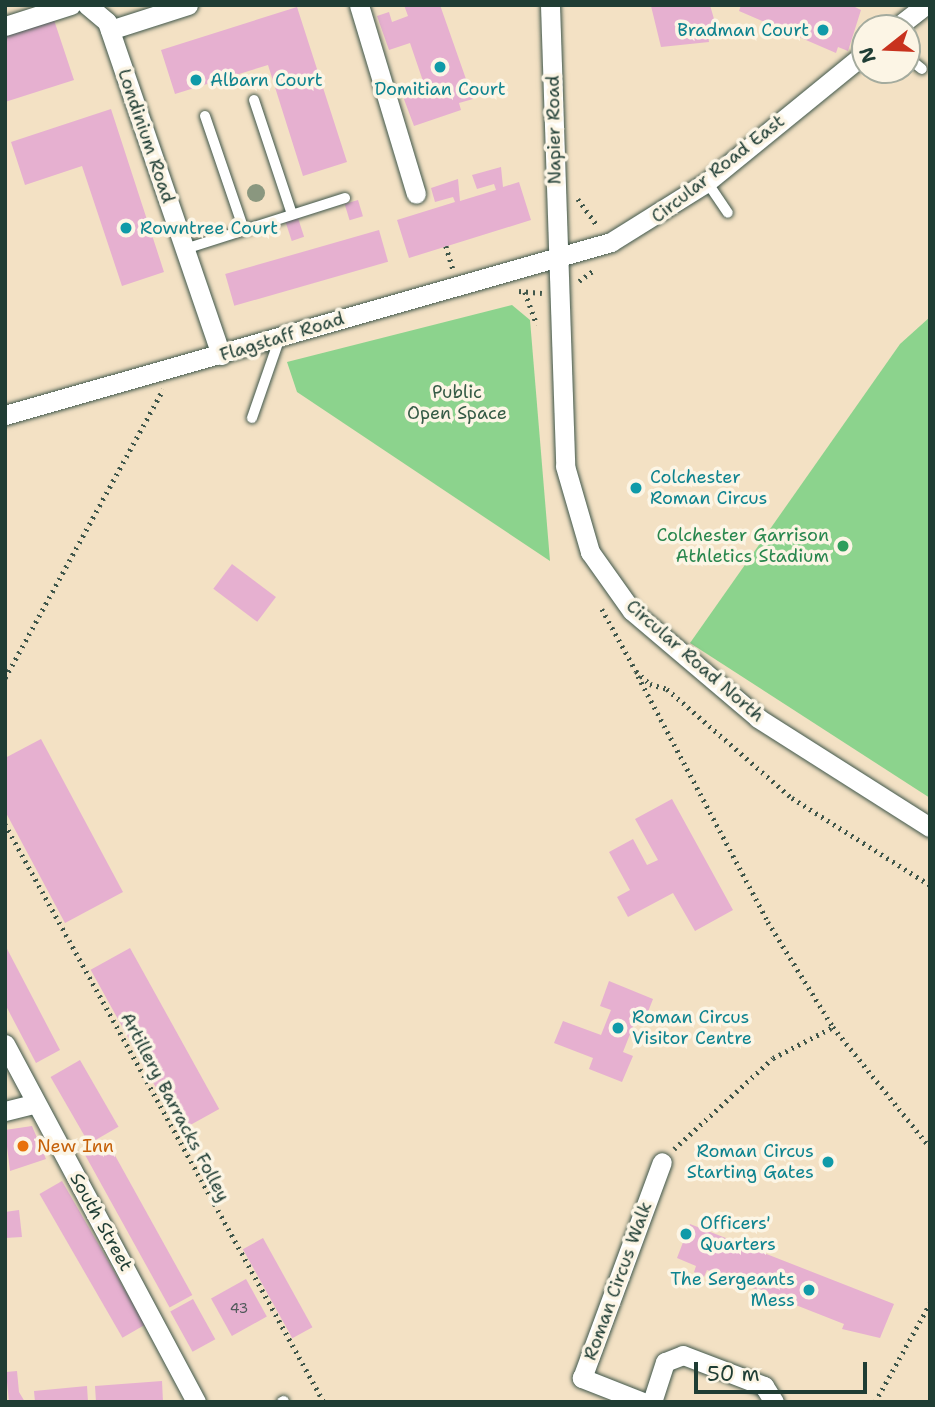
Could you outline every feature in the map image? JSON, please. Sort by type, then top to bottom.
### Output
[{"type":"street","points":[[5,26],[71,5]]},
{"type":"street","name":"Londinium Road","points":[[88,5],[110,30],[221,355]]},
{"type":"street","points":[[110,30],[188,5]]},
{"type":"street","points":[[359,5],[416,194]]},
{"type":"street","name":"Napier Road","points":[[550,5],[566,254]]},
{"type":"street","name":"Circular Road East","points":[[566,254],[611,242],[707,181],[851,64]]},
{"type":"street","name":"Flagstaff Road","points":[[5,415],[171,370],[566,254]]},
{"type":"street","name":"Circular Road North","points":[[566,254],[565,466],[590,552],[632,611],[758,718],[930,827]]},
{"type":"street","name":"South Street","points":[[5,1044],[196,1402]]},
{"type":"street","points":[[5,1111],[36,1103]]},
{"type":"street","name":"Roman Circus Walk","points":[[643,1402],[582,1378],[662,1162]]},
{"type":"street","points":[[652,1402],[665,1363],[683,1355],[764,1386],[774,1402]]},
{"type":"lane","points":[[254,100],[292,214]]},
{"type":"lane","points":[[205,116],[244,230]]},
{"type":"lane","points":[[707,181],[728,213]]},
{"type":"lane","points":[[185,249],[345,198]]},
{"type":"lane","points":[[252,418],[282,337]]},
{"type":"path","points":[[578,187],[578,201],[611,242]]},
{"type":"path","points":[[566,254],[575,297]]},
{"type":"path","points":[[525,292],[539,341]]},
{"type":"path","points":[[5,678],[171,370]]},
{"type":"path","points":[[600,604],[768,922],[833,1027],[930,1147]]},
{"type":"path","points":[[636,671],[667,689],[792,799],[930,885]]},
{"type":"path","name":"Artillery Barracks Folley","points":[[5,824],[324,1402]]},
{"type":"path","points":[[662,1162],[773,1058],[833,1027]]},
{"type":"path","points":[[875,1402],[930,1303]]},
{"type":"green space","name":"Public Open Space","points":[[512,305],[530,320],[550,561],[297,392],[287,362]]},
{"type":"green space","name":"Colchester Garrison Athletics Stadium","points":[[930,317],[930,798],[690,643],[900,344]]},
{"type":"building","name":"Domitian Court","points":[[404,5],[440,5],[473,99],[459,103],[461,110],[414,126],[399,86],[424,84],[410,43],[389,50],[377,16],[389,12],[392,22],[408,16]]},
{"type":"building","points":[[710,5],[718,33],[708,35],[709,42],[661,47],[651,6]]},
{"type":"building","name":"Bradman Court","points":[[741,5],[851,5],[861,10],[860,14],[851,14],[851,42],[848,51],[838,47],[836,53],[739,11]]},
{"type":"building","name":"Albarn Court","points":[[297,7],[347,162],[303,176],[268,65],[175,94],[161,50]]},
{"type":"building","points":[[53,17],[74,80],[5,102],[5,32]]},
{"type":"building","name":"Rowntree Court","points":[[111,109],[164,272],[122,286],[82,166],[25,185],[11,142]]},
{"type":"building","points":[[501,167],[503,187],[519,182],[531,220],[409,258],[397,220],[455,202],[453,197],[435,202],[431,188],[458,179],[460,201],[496,190],[494,184],[477,189],[472,175]]},
{"type":"building","points":[[358,200],[363,216],[350,220],[345,204]]},
{"type":"building","points":[[297,215],[304,237],[292,241],[285,219]]},
{"type":"building","points":[[379,230],[388,262],[234,306],[225,274]]},
{"type":"building","points":[[232,564],[276,597],[257,622],[213,589]]},
{"type":"building","points":[[41,739],[123,892],[65,923],[5,811],[5,758]]},
{"type":"building","points":[[672,799],[733,910],[695,931],[673,893],[628,917],[617,897],[630,890],[609,852],[633,839],[647,865],[658,860],[635,819]]},
{"type":"building","points":[[5,945],[60,1050],[36,1063],[5,1004]]},
{"type":"building","points":[[130,948],[219,1109],[180,1131],[91,970]]},
{"type":"building","name":"Roman Circus Visitor Centre","points":[[609,981],[653,999],[646,1017],[638,1014],[623,1052],[633,1056],[622,1082],[589,1069],[593,1058],[554,1043],[563,1021],[601,1035],[611,1010],[600,1006]]},
{"type":"building","points":[[80,1060],[118,1127],[89,1144],[51,1077]]},
{"type":"building","name":"New Inn","points":[[32,1126],[46,1159],[10,1171],[5,1130]]},
{"type":"building","points":[[107,1141],[192,1295],[170,1308],[84,1154]]},
{"type":"building","points":[[62,1181],[145,1325],[122,1338],[39,1194]]},
{"type":"building","points":[[19,1210],[22,1237],[5,1238],[5,1212]]},
{"type":"building","name":"The Sergeants Mess","points":[[690,1224],[894,1304],[880,1338],[842,1329],[844,1324],[707,1270],[704,1277],[694,1272],[696,1266],[677,1258]]},
{"type":"building","points":[[263,1238],[312,1327],[292,1338],[243,1249]]},
{"type":"building","points":[[246,1279],[267,1317],[232,1336],[211,1298]]},
{"type":"building","points":[[193,1299],[215,1339],[193,1352],[170,1312]]},
{"type":"building","points":[[17,1371],[19,1392],[25,1402],[9,1402],[6,1372]]},
{"type":"building","points":[[162,1381],[163,1402],[96,1402],[95,1386]]},
{"type":"building","points":[[87,1386],[88,1402],[35,1402],[34,1391]]},
{"type":"place","name":"Bradman Court","points":[[823,30]]},
{"type":"place","name":"Domitian Court","points":[[440,67]]},
{"type":"place","name":"Albarn Court","points":[[196,80]]},
{"type":"place","name":"Rowntree Court","points":[[126,228]]},
{"type":"place","name":"Colchester Roman Circus","points":[[636,488]]},
{"type":"place","name":"Colchester Garrison Athletics Stadium","points":[[843,546]]},
{"type":"place","name":"Roman Circus Visitor Centre","points":[[618,1028]]},
{"type":"place","name":"New Inn","points":[[23,1146]]},
{"type":"place","name":"Roman Circus Starting Gates","points":[[828,1162]]},
{"type":"place","name":"Officers' Quarters","points":[[686,1234]]},
{"type":"place","name":"The Sergeants Mess","points":[[809,1290]]}]
